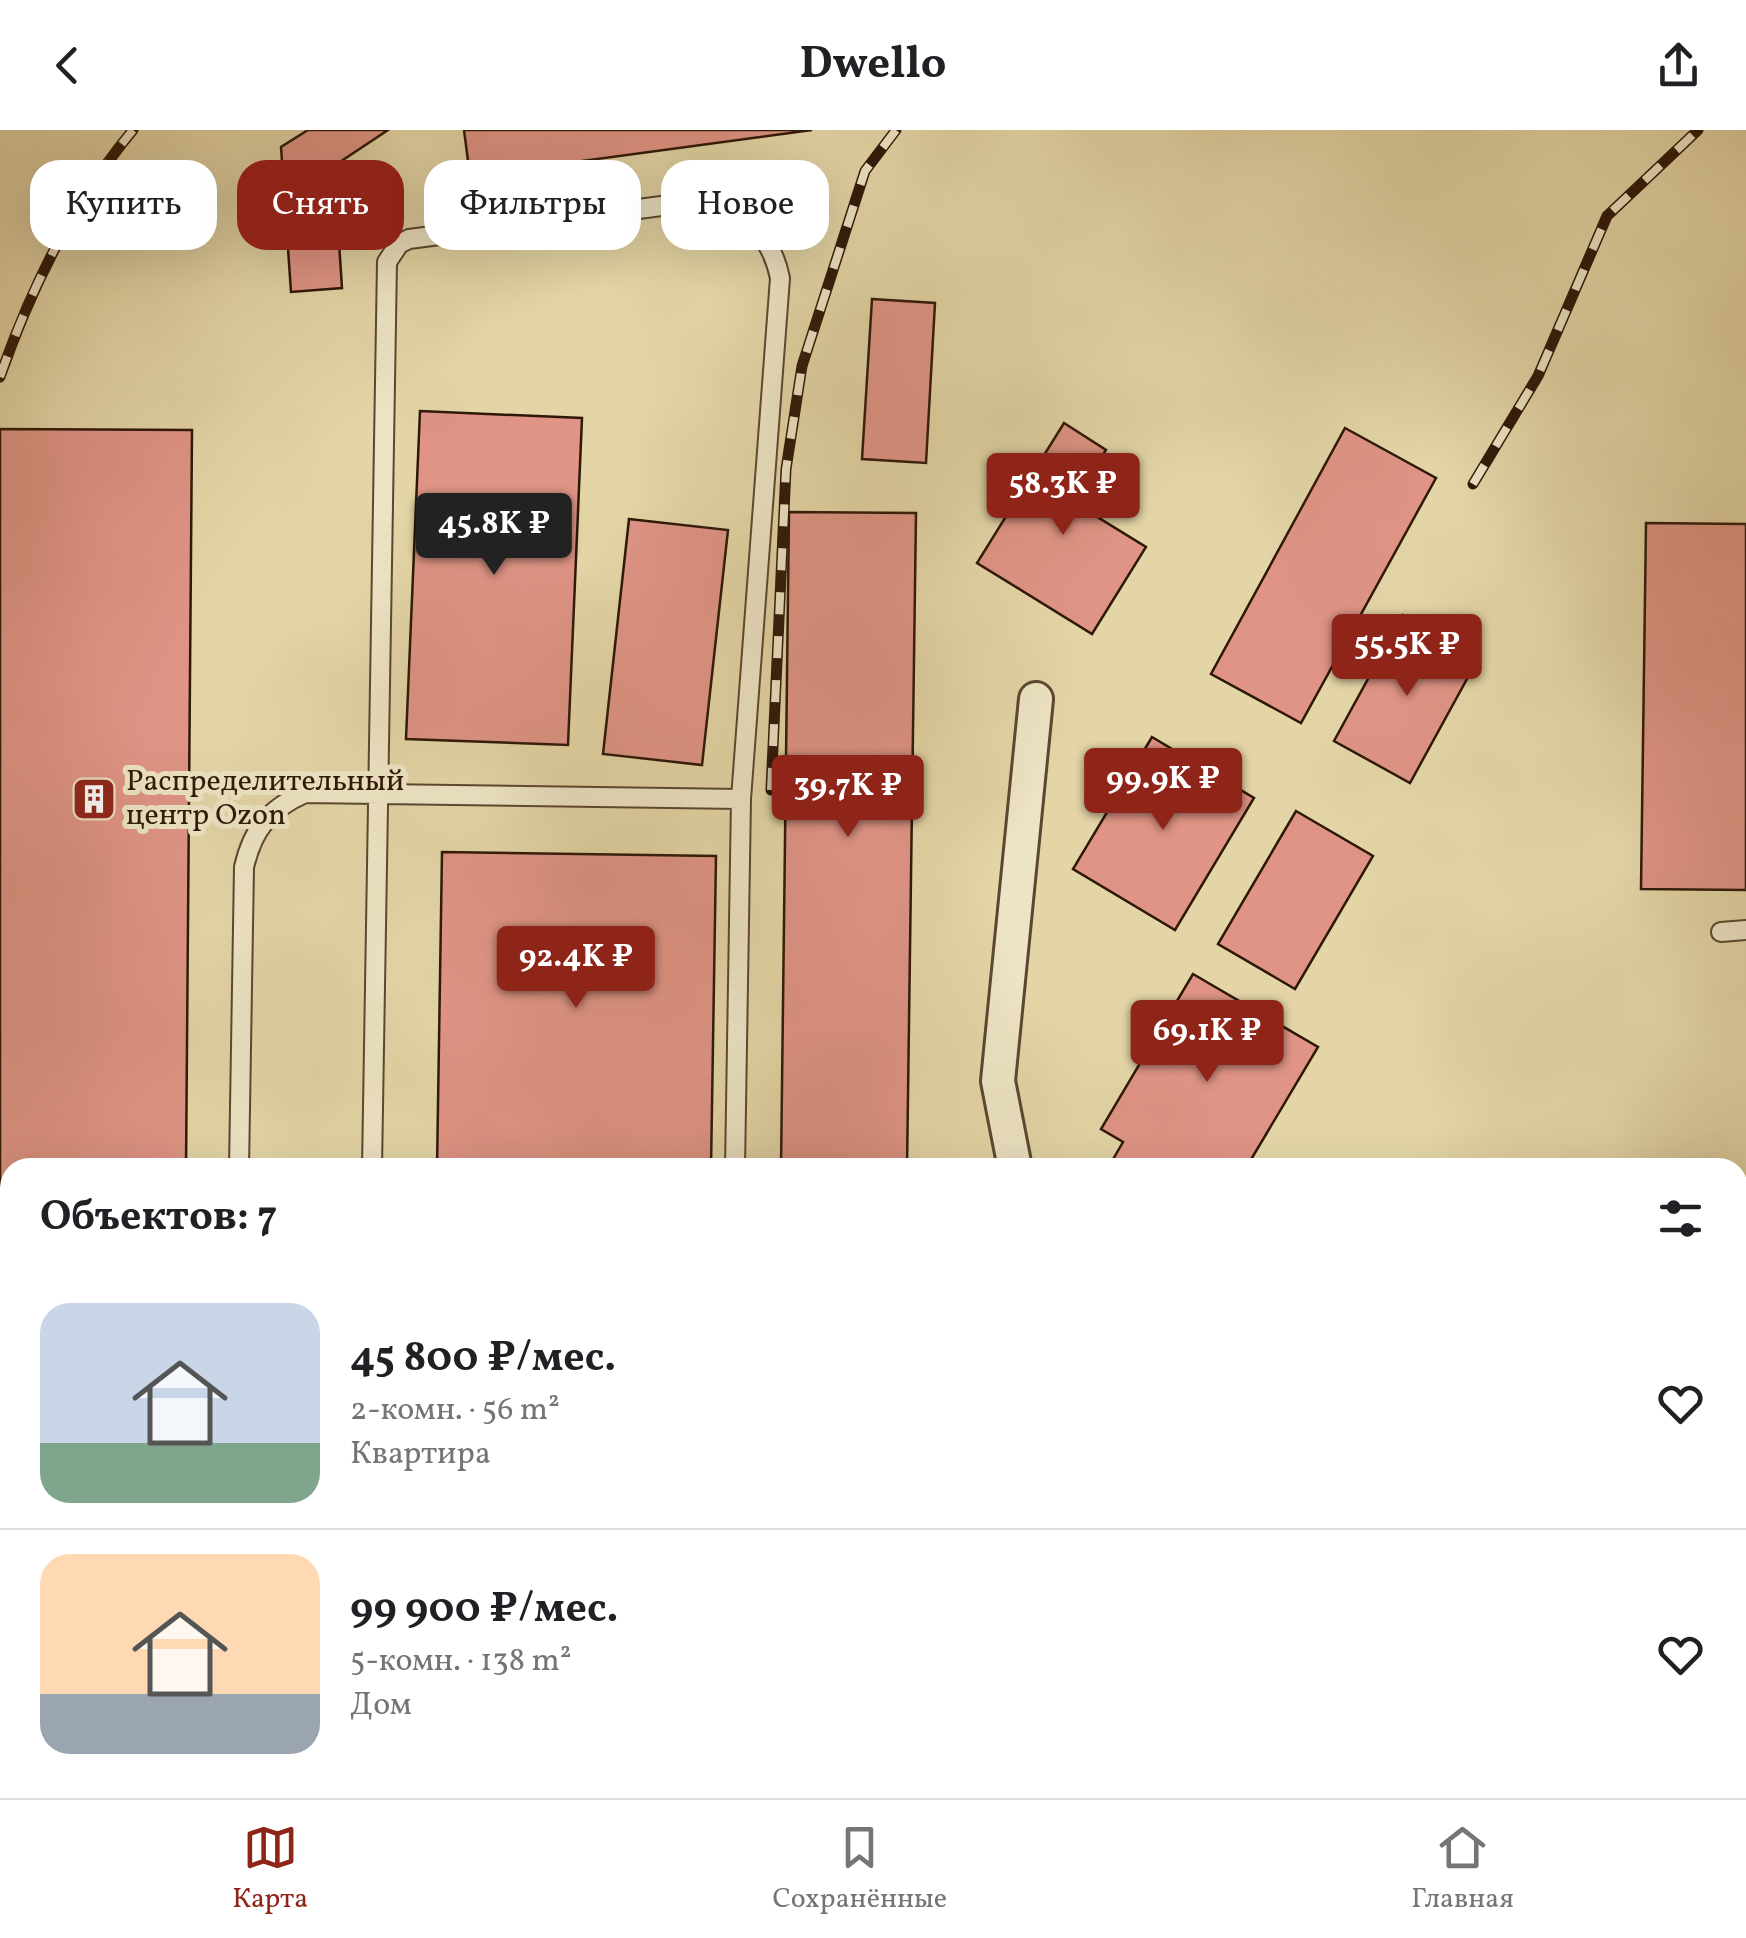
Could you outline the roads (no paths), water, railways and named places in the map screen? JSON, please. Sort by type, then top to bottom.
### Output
[{"type":"street","points":[[1013,1158],[998,1081],[1036,699]]},
{"type":"lane","points":[[372,1158],[386,274],[392,252],[409,239],[692,202],[724,206],[756,226],[768,241],[780,278],[741,800],[735,1158]]},
{"type":"lane","points":[[239,1158],[244,867],[250,840],[265,818],[305,793],[741,800]]},
{"type":"lane","points":[[1721,932],[1746,930]]},
{"type":"railway","points":[[0,377],[25,311],[56,247],[91,186],[133,130]]},
{"type":"railway","points":[[771,790],[786,469],[802,366],[865,171],[896,130]]},
{"type":"railway","points":[[1473,484],[1538,376],[1607,216],[1698,130]]},
{"type":"place","name":"Распределительный центр Ozon","points":[[94,799]]}]
